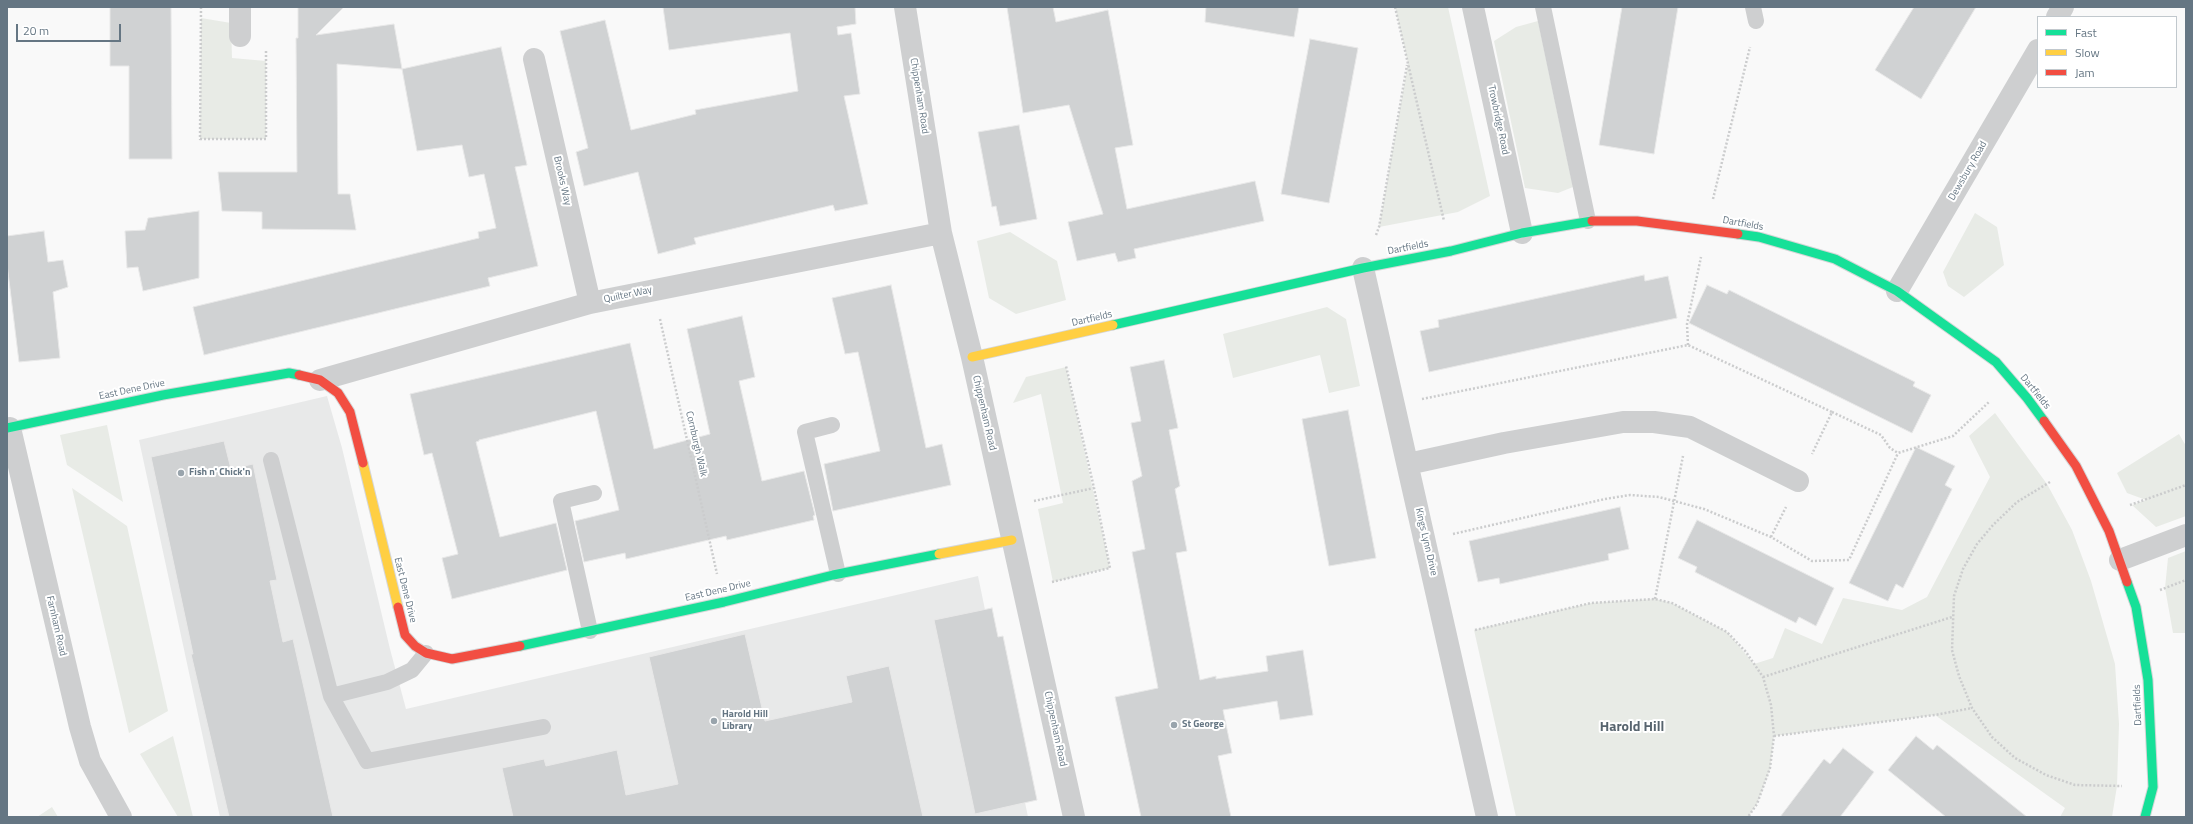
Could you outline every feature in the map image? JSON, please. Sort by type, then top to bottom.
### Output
[{"type":"street","points":[[240,7],[240,36]]},
{"type":"street","name":"Chippenham Road","points":[[905,7],[941,233],[972,357],[1074,817]]},
{"type":"street","points":[[2058,16],[2063,7]]},
{"type":"street","name":"Trowbridge Road","points":[[1477,8],[1522,233]]},
{"type":"street","name":"Dewsbury Road","points":[[1897,291],[2037,52]]},
{"type":"street","name":"Brooks Way","points":[[534,59],[590,303]]},
{"type":"street","name":"Dartfields","points":[[972,357],[1363,268],[1451,251],[1522,233],[1588,221],[1637,221],[1759,237],[1835,259],[1897,291],[1996,362],[2027,398],[2076,466],[2102,516],[2120,560],[2136,607],[2148,680],[2153,787],[2145,817]]},
{"type":"street","name":"Quilter Way","points":[[320,380],[590,303],[941,233]]},
{"type":"street","name":"Kings Lynn Drive","points":[[1363,268],[1426,541],[1487,817]]},
{"type":"street","name":"East Dene Drive","points":[[9,428],[163,395],[289,373],[320,380],[338,393],[350,412],[406,635],[415,646],[426,653],[452,659],[724,602],[838,574],[1012,540]]},
{"type":"street","points":[[1408,464],[1623,422],[1654,422],[1690,428],[1798,481]]},
{"type":"street","name":"Farnham Road","points":[[9,428],[80,727],[90,761],[121,817]]},
{"type":"street","points":[[2120,560],[2186,535]]},
{"type":"lane","points":[[1543,7],[1588,221]]},
{"type":"lane","points":[[832,425],[805,432],[838,574]]},
{"type":"lane","points":[[271,460],[330,696],[367,761],[543,727]]},
{"type":"lane","points":[[590,631],[561,501],[594,492]]},
{"type":"lane","points":[[330,696],[387,682],[412,670],[426,653]]},
{"type":"path","points":[[201,7],[200,139],[266,139],[266,46]]},
{"type":"path","points":[[1395,7],[1451,251]]},
{"type":"path","points":[[1688,345],[1687,324],[1706,229],[1755,14]]},
{"type":"path","points":[[1363,268],[1379,227],[1408,63]]},
{"type":"path","name":"Cornburgh Walk","points":[[654,290],[724,602]]},
{"type":"path","points":[[1024,589],[1110,568],[1094,488],[1060,337]]},
{"type":"path","points":[[1426,541],[1605,499],[1630,495],[1659,497],[1704,509],[1771,537],[1812,561],[1849,560],[1898,453],[1953,436],[2012,381]]},
{"type":"path","points":[[1832,412],[1881,435],[1890,448],[1898,453]]},
{"type":"path","points":[[1655,599],[1673,500],[1690,428]]},
{"type":"path","points":[[2076,466],[2017,502],[1985,534],[1963,569],[1954,596],[1952,617],[1952,650],[1959,676],[1972,708],[1992,737],[2015,758],[2046,775],[2075,785],[2153,787]]},
{"type":"path","points":[[2102,516],[2186,485]]},
{"type":"path","points":[[1006,507],[1094,488]]},
{"type":"path","points":[[1446,636],[1591,603],[1655,599],[1672,603],[1727,632],[1746,652],[1763,677],[1771,705],[1774,736],[1770,768],[1757,804],[1748,817]]},
{"type":"path","points":[[1763,677],[1952,617]]},
{"type":"path","points":[[1774,736],[1935,715],[1972,708]]},
{"type":"shaded area","points":[[1395,7],[1448,7],[1490,196],[1458,212],[1379,227],[1408,63]]},
{"type":"shaded area","points":[[201,18],[231,23],[232,58],[266,61],[266,139],[200,139]]},
{"type":"shaded area","points":[[1538,21],[1573,187],[1558,193],[1525,188],[1494,41],[1516,27]]},
{"type":"shaded area","points":[[1975,213],[1997,227],[2004,265],[1964,297],[1948,286],[1943,272]]},
{"type":"shaded area","points":[[1010,232],[1057,261],[1066,300],[1016,314],[989,298],[977,241]]},
{"type":"shaded area","points":[[1327,307],[1346,319],[1360,386],[1329,393],[1320,355],[1233,378],[1223,334]]},
{"type":"shaded area","points":[[1066,367],[1110,568],[1053,582],[1038,509],[1063,503],[1041,394],[1013,403],[1026,377]]},
{"type":"shaded area","points":[[327,396],[342,448],[390,649],[406,709],[978,576],[1028,817],[220,817],[139,440]]},
{"type":"shaded area","points":[[1995,413],[2047,484],[2072,530],[2091,581],[2115,664],[2119,724],[2117,786],[2112,817],[2060,817],[2065,808],[1935,715],[1774,736],[1770,769],[1757,804],[1748,817],[1516,817],[1474,630],[1591,603],[1655,599],[1672,603],[1727,632],[1754,664],[1773,658],[1785,628],[1822,644],[1843,598],[1902,610],[1927,597],[1990,477],[1969,436]]},
{"type":"shaded area","points":[[107,425],[123,502],[67,465],[60,435]]},
{"type":"shaded area","points":[[2179,434],[2186,446],[2186,516],[2156,527],[2132,505],[2146,500],[2127,493],[2117,473]]},
{"type":"shaded area","points":[[72,488],[127,526],[168,711],[129,733]]},
{"type":"shaded area","points":[[2186,551],[2186,633],[2173,633],[2165,588],[2168,558]]},
{"type":"shaded area","points":[[173,736],[193,817],[178,817],[140,754]]},
{"type":"shaded area","points":[[52,807],[58,817],[37,817]]},
{"type":"building","points":[[110,7],[171,7],[172,159],[129,159],[129,66],[110,66]]},
{"type":"building","points":[[298,7],[344,7],[316,35],[394,24],[402,69],[337,64],[338,194],[350,194],[356,230],[262,229],[262,212],[222,211],[218,172],[297,172],[296,38],[298,38]]},
{"type":"building","points":[[663,7],[855,7],[856,24],[837,27],[838,35],[851,33],[860,94],[844,96],[868,204],[835,211],[833,205],[694,238],[696,244],[658,254],[638,172],[584,186],[576,152],[588,148],[560,31],[605,20],[631,130],[696,114],[695,110],[798,91],[790,33],[669,50]]},
{"type":"building","points":[[1007,7],[1053,7],[1056,22],[1108,10],[1133,145],[1115,148],[1127,209],[1255,181],[1264,221],[1134,249],[1136,258],[1118,262],[1115,253],[1077,261],[1068,222],[1103,214],[1069,105],[1023,113]]},
{"type":"building","points":[[1206,7],[1299,7],[1294,37],[1205,22]]},
{"type":"building","points":[[1622,7],[1678,7],[1654,154],[1599,145]]},
{"type":"building","points":[[1914,7],[1976,7],[1921,99],[1875,70]]},
{"type":"building","points":[[1310,39],[1358,48],[1329,203],[1281,194]]},
{"type":"building","points":[[501,47],[527,165],[515,167],[538,266],[488,278],[490,286],[204,355],[193,307],[479,238],[478,232],[496,228],[484,174],[469,177],[462,145],[417,151],[402,69]]},
{"type":"building","points":[[1019,125],[1037,219],[1000,226],[996,206],[992,207],[978,132]]},
{"type":"building","points":[[199,211],[199,278],[143,291],[138,267],[127,268],[125,231],[145,230],[148,218]]},
{"type":"building","points":[[44,231],[48,262],[63,260],[68,287],[53,292],[60,358],[19,362],[7,264],[7,236]]},
{"type":"building","points":[[1644,275],[1645,281],[1668,276],[1677,318],[1429,372],[1420,331],[1439,327],[1438,320]]},
{"type":"building","points":[[891,285],[926,448],[942,444],[951,485],[833,511],[824,464],[880,451],[858,352],[845,354],[832,298]]},
{"type":"building","points":[[1707,285],[1727,294],[1729,290],[1915,382],[1913,386],[1931,395],[1912,433],[1689,323]]},
{"type":"building","points":[[742,316],[755,377],[739,381],[762,481],[804,471],[815,515],[813,516],[814,520],[727,540],[726,536],[626,559],[625,553],[584,562],[575,521],[619,510],[596,411],[476,442],[500,537],[556,523],[567,570],[452,599],[442,558],[458,554],[432,453],[424,455],[410,394],[630,343],[654,449],[710,434],[687,329]]},
{"type":"building","points":[[1164,360],[1178,428],[1169,430],[1180,486],[1175,489],[1187,551],[1176,553],[1200,680],[1216,676],[1216,679],[1268,671],[1266,656],[1303,650],[1313,715],[1280,720],[1277,701],[1223,710],[1232,753],[1218,756],[1231,817],[1141,817],[1115,697],[1158,688],[1132,552],[1145,549],[1132,481],[1142,476],[1131,423],[1141,421],[1130,367]]},
{"type":"building","points":[[1348,410],[1376,558],[1329,566],[1302,419]]},
{"type":"building","points":[[224,441],[231,469],[253,464],[277,580],[270,581],[283,642],[293,639],[333,817],[229,817],[191,654],[193,654],[151,457]]},
{"type":"building","points":[[1916,447],[1955,466],[1945,485],[1952,489],[1903,588],[1896,584],[1888,601],[1849,583]]},
{"type":"building","points":[[1620,507],[1629,549],[1608,554],[1609,560],[1500,584],[1499,578],[1478,582],[1469,541]]},
{"type":"building","points":[[1697,520],[1834,588],[1816,626],[1799,617],[1796,623],[1695,572],[1697,567],[1678,558]]},
{"type":"building","points":[[992,608],[998,637],[1003,636],[1037,800],[975,814],[934,620]]},
{"type":"building","points":[[745,634],[765,721],[852,702],[846,676],[889,666],[923,817],[513,817],[502,768],[544,759],[546,766],[617,750],[626,795],[678,784],[649,657]]},
{"type":"building","points":[[1916,736],[1933,750],[1937,745],[2027,817],[1946,817],[1888,770]]},
{"type":"building","points":[[1843,748],[1874,772],[1840,817],[1780,817],[1824,759],[1830,764]]},
{"type":"traffic: fast","points":[[1113,325],[1363,268],[1451,251],[1522,233],[1592,221]]},
{"type":"traffic: fast","points":[[1738,234],[1759,237],[1835,259],[1897,291],[1996,362],[2027,398],[2044,421]]},
{"type":"traffic: fast","points":[[7,428],[163,395],[289,373],[299,375]]},
{"type":"traffic: fast","points":[[520,646],[724,602],[833,575],[939,554]]},
{"type":"traffic: fast","points":[[2127,582],[2136,607],[2148,680],[2153,787],[2145,817]]},
{"type":"traffic: slow","points":[[972,357],[1113,325]]},
{"type":"traffic: slow","points":[[363,463],[398,607]]},
{"type":"traffic: slow","points":[[939,554],[1012,540]]},
{"type":"traffic: jam","points":[[1592,221],[1637,221],[1738,234]]},
{"type":"traffic: jam","points":[[299,375],[320,380],[338,393],[350,412],[363,463]]},
{"type":"traffic: jam","points":[[2044,421],[2076,466],[2109,531],[2127,582]]},
{"type":"traffic: jam","points":[[398,607],[405,635],[415,646],[426,653],[452,659],[520,646]]},
{"type":"place","name":"Fish n' Chick'n","points":[[181,473]]},
{"type":"place","name":"Harold Hill Library","points":[[714,721]]},
{"type":"place","name":"St George","points":[[1174,725]]},
{"type":"district","name":"Harold Hill","points":[[1632,728]]}]
